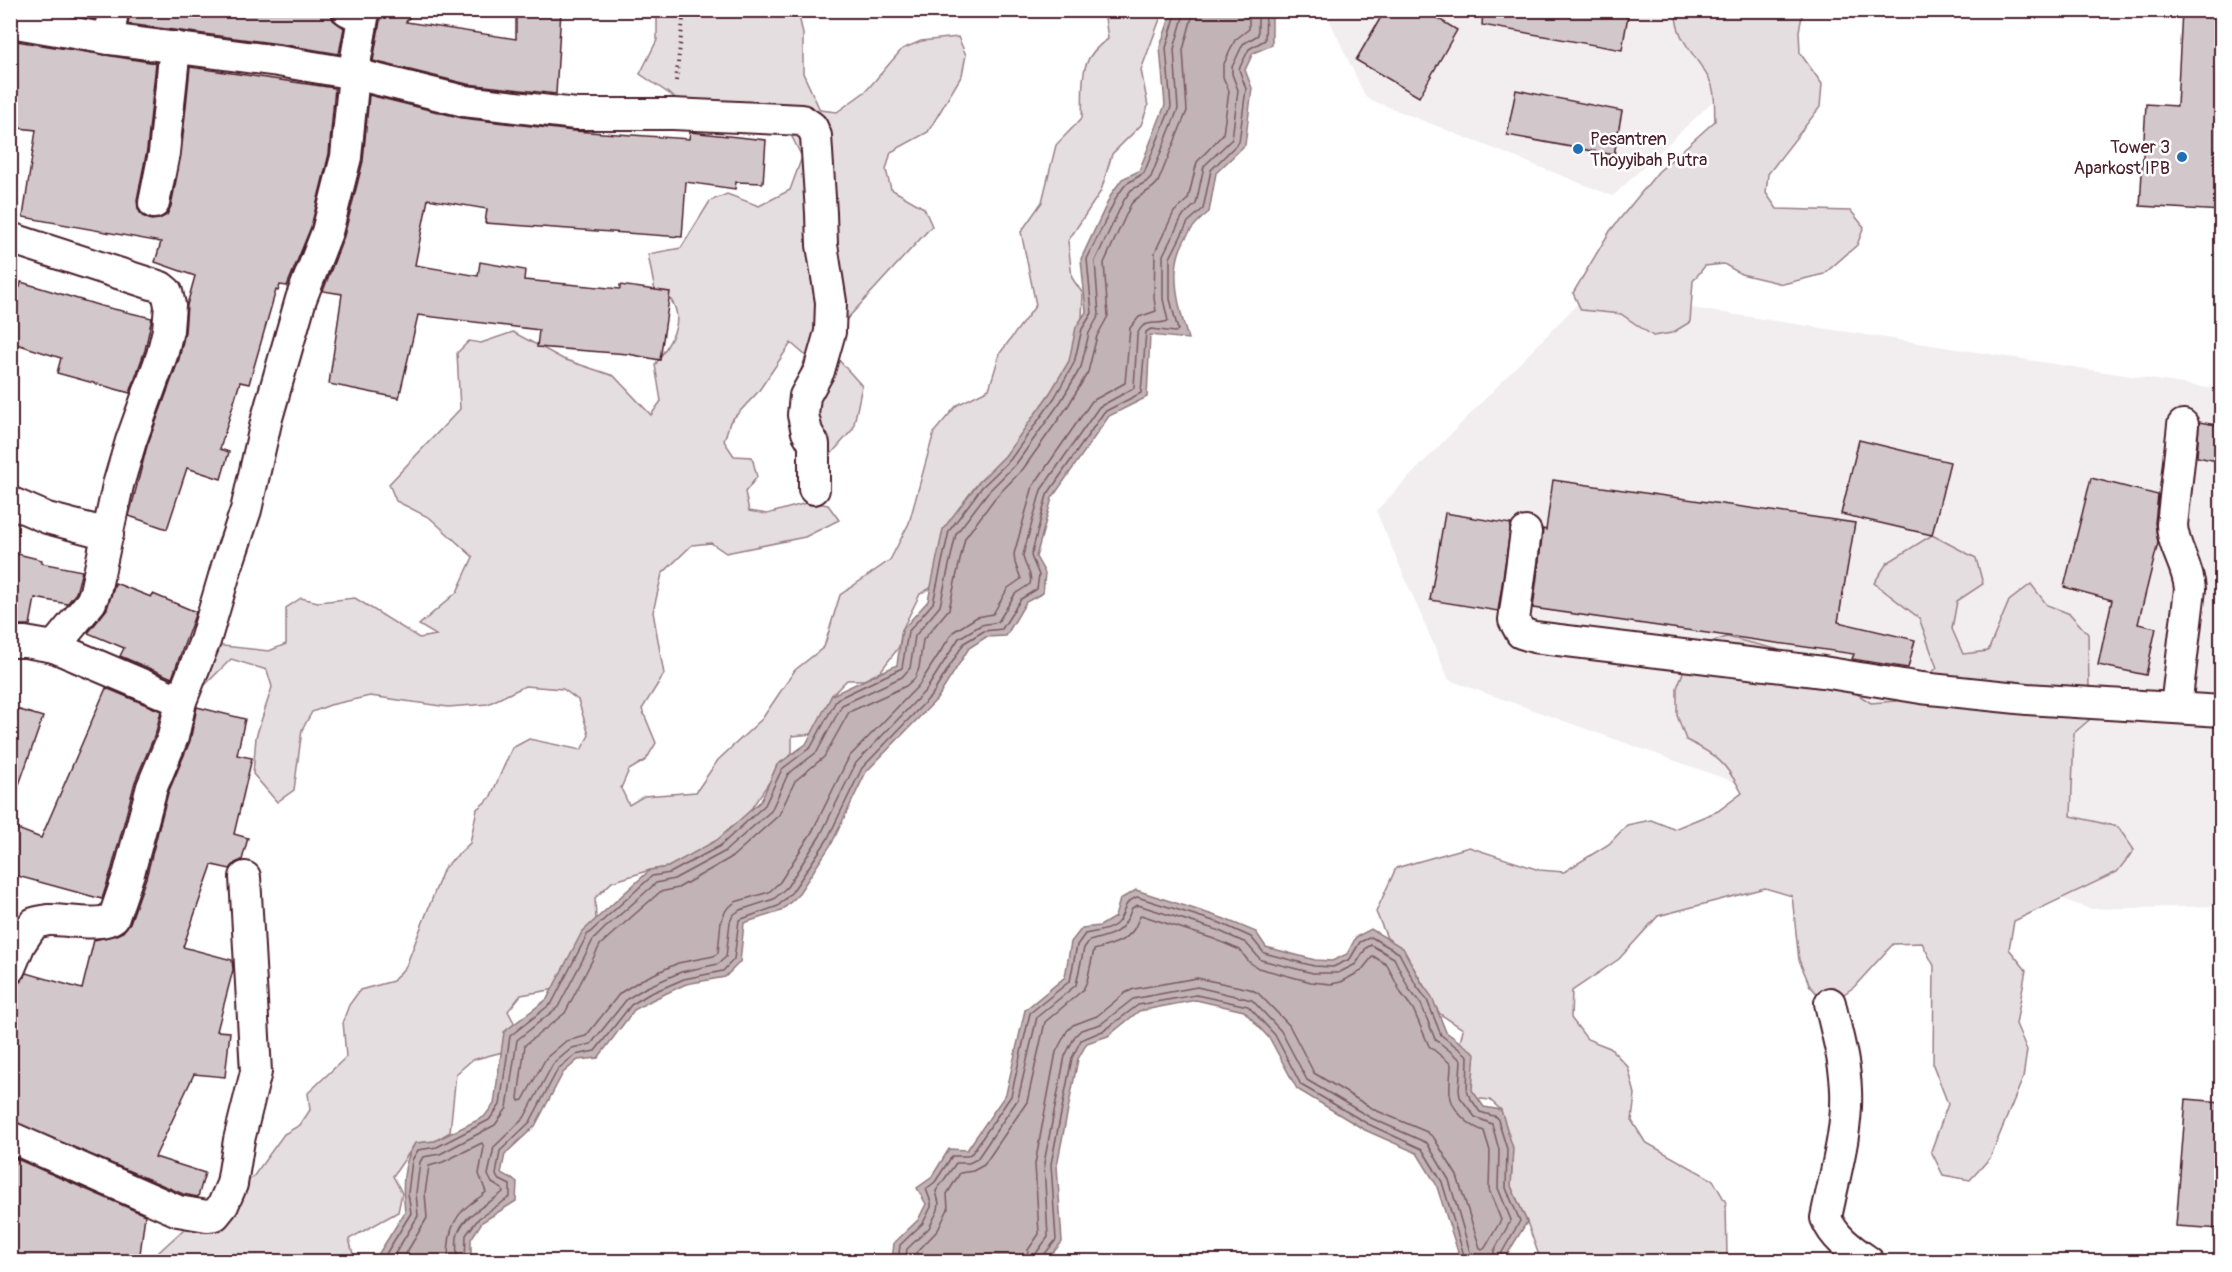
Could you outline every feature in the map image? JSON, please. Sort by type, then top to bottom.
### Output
[{"type":"street","points":[[10,968],[20,944],[34,923],[47,920],[97,922],[114,917],[129,873],[152,787],[173,737],[181,701],[205,641],[246,510],[267,418],[298,309],[327,232],[346,157],[363,18],[347,10]]},
{"type":"street","points":[[10,22],[111,25],[175,47],[355,74],[464,101],[576,114],[673,114],[802,120],[812,127],[816,136],[822,245],[831,302],[830,332],[819,371],[805,396],[802,415],[807,432],[814,444],[814,489]]},
{"type":"street","points":[[154,202],[169,114],[175,47]]},
{"type":"street","points":[[10,238],[161,287],[167,292],[170,305],[162,355],[118,485],[95,592],[91,602],[54,647]]},
{"type":"street","points":[[2176,707],[2190,589],[2189,574],[2172,538],[2183,425]]},
{"type":"street","points":[[10,502],[47,518],[108,534]]},
{"type":"street","points":[[1526,532],[1514,620],[1521,633],[1534,637],[1823,672],[1921,688],[2026,699],[2222,711]]},
{"type":"street","points":[[10,642],[54,647],[181,701]]},
{"type":"street","points":[[10,1137],[177,1211],[207,1216],[215,1215],[223,1205],[232,1184],[239,1140],[256,1072],[245,877]]},
{"type":"street","points":[[1830,1003],[1846,1089],[1844,1124],[1826,1218],[1830,1228],[1837,1236],[1869,1262]]},
{"type":"path","points":[[673,114],[684,10]]},
{"type":"shaded area","name":"Pesantren Thoyyibah Putra","points":[[1334,10],[1729,11],[1712,102],[1613,196],[1366,98],[1329,19]]},
{"type":"shaded area","points":[[657,11],[798,11],[803,34],[803,73],[820,110],[837,112],[866,91],[902,49],[921,41],[958,37],[966,55],[962,75],[928,132],[891,152],[886,170],[891,189],[924,208],[932,226],[847,319],[839,339],[837,358],[862,386],[853,429],[826,460],[808,455],[798,446],[792,435],[790,408],[806,356],[791,343],[758,392],[730,422],[724,441],[734,456],[752,457],[757,477],[745,492],[749,511],[767,514],[810,502],[828,505],[839,520],[805,537],[726,553],[711,543],[692,545],[662,574],[653,612],[664,674],[642,709],[656,743],[646,760],[629,770],[621,788],[629,805],[644,796],[696,792],[718,760],[762,719],[795,670],[824,647],[840,595],[890,560],[909,523],[934,432],[957,405],[989,389],[1000,353],[1036,305],[1021,232],[1042,202],[1056,145],[1082,118],[1086,64],[1098,47],[1108,39],[1104,11],[1163,11],[1141,70],[1148,106],[1141,125],[1112,154],[1101,191],[1068,241],[1072,278],[1083,294],[1080,366],[1050,393],[937,584],[920,594],[902,630],[899,647],[880,672],[864,680],[847,680],[832,695],[812,734],[792,736],[792,756],[777,765],[770,781],[738,828],[706,861],[650,870],[612,882],[595,898],[596,919],[562,988],[521,995],[508,1011],[519,1032],[510,1050],[472,1060],[456,1074],[450,1132],[435,1141],[415,1144],[393,1176],[402,1193],[398,1212],[349,1239],[355,1261],[148,1262],[196,1218],[253,1177],[284,1134],[300,1125],[310,1110],[308,1093],[346,1057],[343,1021],[349,1005],[360,990],[393,981],[406,966],[444,868],[470,843],[477,809],[490,798],[512,748],[529,739],[581,750],[589,735],[578,700],[563,689],[525,686],[488,704],[448,707],[370,696],[330,705],[312,712],[302,730],[294,790],[277,802],[253,774],[256,737],[272,687],[267,670],[231,659],[202,688],[214,645],[269,651],[286,644],[286,608],[301,598],[318,602],[355,598],[419,638],[436,635],[419,625],[457,592],[473,557],[430,518],[396,501],[389,484],[460,409],[457,353],[469,341],[481,343],[513,332],[563,359],[614,376],[651,415],[661,401],[655,365],[674,334],[677,317],[671,300],[655,291],[648,254],[681,248],[710,201],[727,194],[759,206],[790,190],[802,157],[789,131],[695,111],[640,74],[657,40]]},
{"type":"shaded area","points":[[1676,11],[1803,11],[1799,31],[1800,53],[1822,84],[1820,107],[1768,174],[1766,193],[1777,209],[1851,211],[1864,227],[1857,245],[1824,274],[1783,284],[1741,274],[1724,264],[1705,266],[1693,281],[1690,322],[1672,333],[1653,336],[1621,314],[1581,310],[1573,293],[1610,231],[1658,172],[1715,121],[1713,87],[1683,40]]},
{"type":"shaded area","points":[[1589,292],[2221,390],[2221,906],[2090,909],[1449,680],[1376,511]]},
{"type":"shaded area","points":[[1932,535],[1976,558],[1983,584],[1957,601],[1952,629],[1963,654],[1988,651],[2009,601],[2031,584],[2047,605],[2070,614],[2088,634],[2089,689],[2096,714],[2074,733],[2071,816],[2118,827],[2134,850],[2117,872],[2014,921],[2009,949],[2026,970],[2016,1024],[2027,1050],[2023,1078],[1990,1158],[1970,1180],[1943,1175],[1931,1151],[1948,1104],[1933,1065],[1934,966],[1922,943],[1893,944],[1854,987],[1828,1005],[1810,986],[1799,960],[1792,896],[1765,888],[1658,916],[1619,959],[1572,991],[1571,1018],[1587,1039],[1610,1048],[1628,1067],[1635,1094],[1632,1121],[1645,1142],[1713,1180],[1726,1203],[1727,1257],[1737,1261],[1541,1261],[1511,1186],[1512,1167],[1497,1136],[1501,1110],[1490,1100],[1464,1097],[1460,1043],[1463,1029],[1440,1014],[1403,949],[1387,938],[1376,912],[1396,868],[1469,847],[1539,870],[1564,872],[1609,844],[1627,825],[1651,820],[1674,829],[1718,811],[1742,793],[1720,761],[1706,750],[1686,740],[1677,715],[1677,688],[1687,662],[1704,644],[1727,637],[1776,649],[1823,672],[1871,703],[1896,701],[1937,668],[1919,618],[1874,583],[1887,563]]},
{"type":"water","points":[[1172,11],[1272,11],[1272,45],[1253,53],[1245,70],[1252,88],[1245,145],[1216,173],[1209,212],[1194,226],[1184,240],[1178,255],[1176,287],[1188,339],[1150,335],[1147,397],[1109,416],[1052,498],[1036,557],[1045,573],[1043,593],[1026,602],[1006,636],[986,637],[969,648],[937,699],[866,772],[832,843],[797,896],[781,911],[744,923],[740,962],[725,977],[686,984],[634,1010],[598,1058],[578,1060],[563,1073],[535,1126],[505,1154],[501,1173],[517,1182],[516,1201],[482,1222],[471,1239],[471,1261],[374,1261],[405,1212],[404,1176],[415,1143],[435,1141],[484,1117],[494,1104],[504,1032],[547,999],[582,932],[650,870],[668,867],[717,840],[761,801],[777,765],[806,744],[832,695],[897,665],[902,630],[928,601],[943,529],[978,483],[1005,456],[1050,393],[1069,361],[1076,327],[1086,312],[1081,259],[1112,193],[1122,179],[1139,171],[1165,105],[1160,47]]},
{"type":"water","points":[[1136,890],[1222,918],[1256,932],[1266,947],[1315,960],[1332,961],[1347,954],[1356,937],[1371,929],[1403,948],[1421,982],[1432,997],[1446,1032],[1475,1053],[1472,1090],[1484,1107],[1501,1110],[1513,1148],[1511,1186],[1527,1222],[1506,1256],[1509,1261],[1461,1261],[1436,1184],[1417,1153],[1365,1130],[1297,1089],[1270,1039],[1244,1011],[1196,1000],[1139,1011],[1108,1036],[1087,1043],[1078,1059],[1057,1165],[1062,1242],[1046,1261],[892,1261],[894,1243],[918,1220],[926,1204],[917,1188],[931,1178],[949,1149],[967,1150],[1006,1094],[1025,1010],[1065,977],[1071,942],[1082,928],[1100,926],[1115,917],[1120,899]]},
{"type":"building","points":[[45,10],[96,10],[94,19]]},
{"type":"building","points":[[130,10],[330,10],[333,20],[344,28],[339,54],[128,24]]},
{"type":"building","points":[[378,10],[414,10],[406,22],[516,39],[516,10],[561,10],[556,94],[467,84],[373,61],[380,21]]},
{"type":"building","points":[[1385,10],[1424,10],[1457,30],[1419,97],[1356,60]]},
{"type":"building","points":[[1483,10],[1629,10],[1622,50],[1482,25]]},
{"type":"building","name":"Tower 3 Aparkost IPB","points":[[2182,10],[2222,10],[2222,211],[2140,206],[2146,104],[2177,106]]},
{"type":"building","points":[[10,40],[156,63],[147,150],[137,200],[142,216],[151,220],[167,215],[171,206],[181,155],[190,67],[335,88],[329,154],[311,227],[287,286],[280,285],[278,291],[276,290],[249,384],[240,382],[220,449],[229,452],[221,479],[187,468],[167,529],[129,516],[147,446],[179,359],[185,332],[187,305],[195,276],[155,262],[161,242],[23,217],[36,130],[10,127]]},
{"type":"building","points":[[1516,90],[1622,111],[1614,155],[1507,135]]},
{"type":"building","points":[[369,95],[462,118],[574,131],[689,139],[690,132],[766,140],[763,183],[736,182],[735,189],[686,182],[682,237],[485,223],[487,209],[428,199],[415,265],[478,276],[480,262],[525,270],[524,280],[620,289],[620,285],[670,292],[660,360],[628,354],[537,347],[539,330],[418,315],[399,398],[329,384],[342,294],[323,291],[344,236],[363,161]]},
{"type":"building","points":[[21,282],[101,306],[152,318],[145,350],[130,393],[57,373],[61,358],[10,342],[10,284],[20,287]]},
{"type":"building","points":[[2199,422],[2222,426],[2222,462],[2197,457]]},
{"type":"building","points":[[1859,440],[1950,462],[1932,535],[1841,514]]},
{"type":"building","points":[[2091,478],[2158,495],[2155,523],[2158,543],[2138,624],[2156,628],[2146,675],[2098,665],[2112,600],[2064,587]]},
{"type":"building","points":[[1553,480],[1855,523],[1838,622],[1915,640],[1908,668],[1852,659],[1854,654],[1533,608],[1543,529],[1546,530]]},
{"type":"building","points":[[1445,513],[1511,524],[1498,611],[1430,600]]},
{"type":"building","points":[[10,552],[42,560],[41,563],[82,571],[76,593],[67,604],[35,598],[30,625],[10,625]]},
{"type":"building","points":[[115,583],[151,597],[153,594],[196,612],[172,678],[120,656],[124,648],[88,633],[107,609]]},
{"type":"building","points":[[106,688],[161,711],[156,732],[135,782],[102,899],[10,874],[10,826],[41,838]]},
{"type":"building","points":[[10,707],[43,717],[15,796],[10,795]]},
{"type":"building","points":[[197,707],[245,719],[237,755],[252,758],[234,834],[248,838],[242,860],[230,869],[212,865],[183,947],[232,960],[233,970],[217,1031],[230,1032],[225,1077],[194,1074],[155,1157],[205,1173],[198,1197],[183,1194],[10,1120],[10,985],[20,982],[27,973],[82,989],[94,940],[123,932],[130,923],[146,878],[168,793],[190,741]]},
{"type":"building","points":[[2186,1099],[2222,1102],[2222,1229],[2176,1226]]},
{"type":"building","points":[[10,1156],[145,1215],[139,1262],[10,1262]]},
{"type":"place","name":"Pesantren Thoyyibah Putra","points":[[1578,149]]},
{"type":"place","name":"Tower 3 Aparkost IPB","points":[[2182,157]]}]
